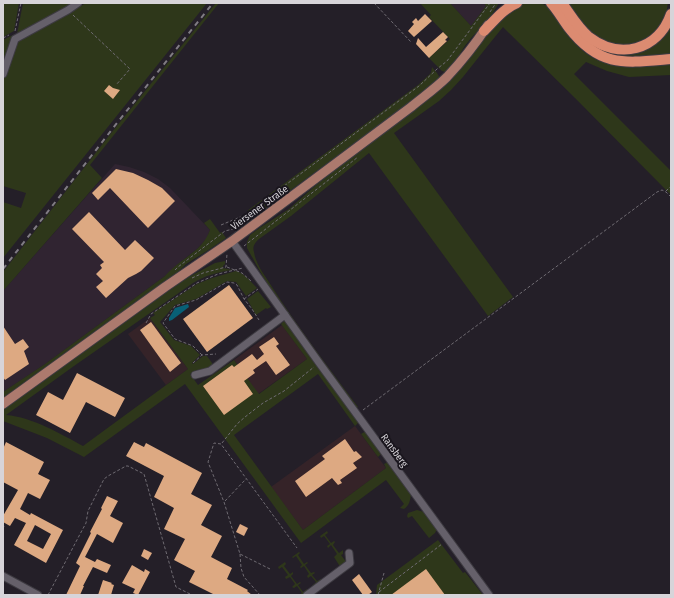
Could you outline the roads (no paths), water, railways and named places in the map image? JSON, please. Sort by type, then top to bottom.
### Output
[{"type":"highway","points":[[484,31],[505,11],[517,3]]},
{"type":"highway","points":[[553,4],[587,36],[600,44],[615,49],[626,50],[641,47],[653,40],[665,27],[671,14]]},
{"type":"highway","points":[[553,4],[569,28],[583,44],[597,54],[613,60],[633,62],[671,59]]},
{"type":"main road","name":"Viersener Straße","points":[[3,404],[165,287],[232,241],[428,94],[457,65],[504,3]]},
{"type":"street","points":[[3,74],[15,36],[68,10],[78,3]]},
{"type":"street","name":"Ransberg","points":[[232,241],[489,595]]},
{"type":"street","points":[[195,375],[210,371],[285,315]]},
{"type":"street","points":[[307,595],[350,563],[349,553]]},
{"type":"street","points":[[3,576],[34,594]]},
{"type":"water","points":[[188,304],[189,307],[169,321],[169,318],[175,308]]},
{"type":"railway","points":[[3,269],[213,3]]}]
